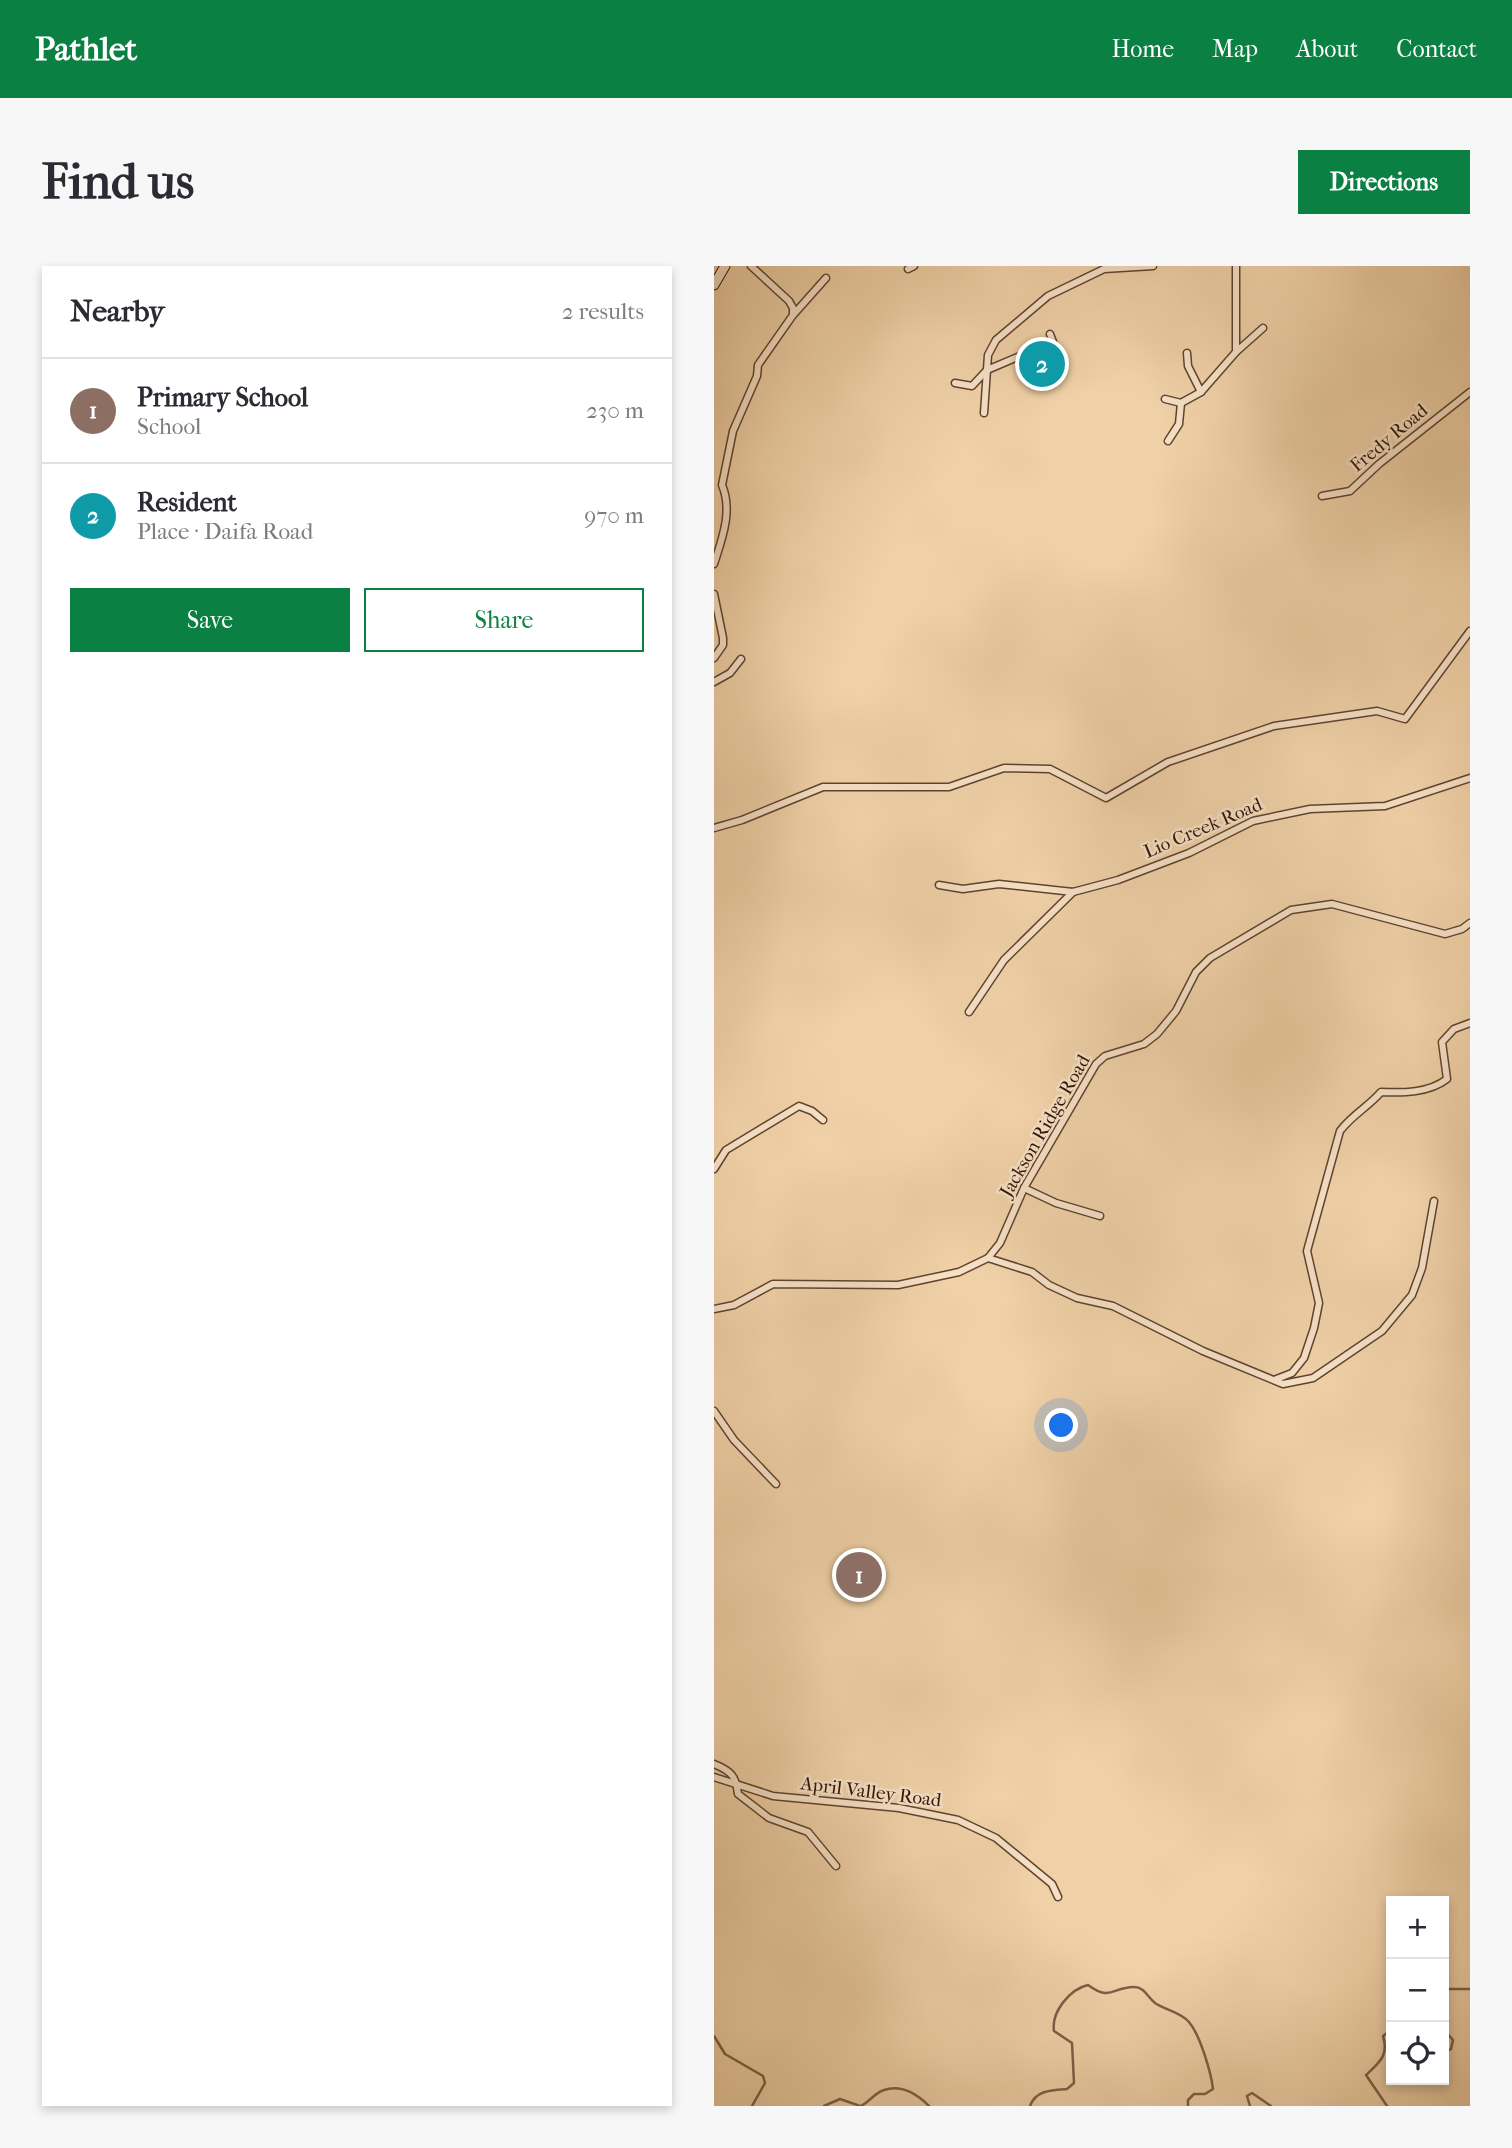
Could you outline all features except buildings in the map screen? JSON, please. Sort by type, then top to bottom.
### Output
[{"type":"street","points":[[714,285],[725,266]]},
{"type":"street","points":[[751,266],[789,301],[793,315]]},
{"type":"street","points":[[984,413],[988,355],[996,340],[1048,296],[1104,269],[1153,266]]},
{"type":"street","points":[[1236,266],[1236,352]]},
{"type":"street","points":[[714,564],[724,535],[725,492],[722,485],[733,431],[757,376],[758,365],[793,315],[826,278]]},
{"type":"street","points":[[1165,399],[1181,403],[1201,392],[1236,352],[1263,328]]},
{"type":"street","points":[[955,383],[972,386],[987,370],[1053,342],[1050,334]]},
{"type":"street","points":[[1187,353],[1188,366],[1201,392]]},
{"type":"street","name":"Fredy Road","points":[[1322,496],[1350,491],[1379,464],[1470,392]]},
{"type":"street","points":[[1168,440],[1179,424],[1181,403]]},
{"type":"street","points":[[714,594],[723,645],[714,658]]},
{"type":"street","points":[[714,828],[742,820],[823,787],[949,787],[1004,768],[1050,769],[1106,798],[1168,762],[1274,726],[1377,711],[1405,719],[1470,631]]},
{"type":"street","points":[[714,682],[730,673],[741,660]]},
{"type":"street","name":"Lio Creek Road","points":[[1073,892],[1118,880],[1189,853],[1253,821],[1310,809],[1385,806],[1470,778]]},
{"type":"street","points":[[939,885],[963,889],[999,884],[1073,892]]},
{"type":"street","points":[[970,1012],[1004,960],[1073,892]]},
{"type":"street","name":"Jackson Ridge Road","points":[[988,1258],[1000,1243],[1024,1188],[1096,1064],[1105,1056],[1144,1044],[1157,1034],[1176,1011],[1196,972],[1210,958],[1291,910],[1332,904],[1445,934],[1462,929],[1470,923]]},
{"type":"street","points":[[1274,1380],[1292,1373],[1304,1358],[1314,1328],[1319,1303],[1307,1251],[1340,1131],[1352,1116],[1370,1105],[1381,1092],[1406,1093],[1441,1084],[1447,1079],[1441,1042],[1454,1029],[1470,1023]]},
{"type":"street","points":[[714,1169],[726,1150],[799,1106],[812,1111],[823,1120]]},
{"type":"street","points":[[1024,1188],[1056,1203],[1100,1216]]},
{"type":"street","points":[[714,1309],[733,1305],[773,1284],[898,1285],[959,1272],[988,1258],[1032,1272],[1049,1285],[1077,1298],[1113,1306],[1203,1351],[1283,1384],[1312,1378],[1382,1331],[1412,1294],[1419,1277],[1434,1201]]},
{"type":"street","points":[[714,1411],[734,1440],[776,1484]]},
{"type":"street","points":[[714,1764],[732,1774],[738,1780],[738,1794],[769,1818],[808,1832],[836,1866]]},
{"type":"street","name":"April Valley Road","points":[[714,1777],[773,1796],[899,1808],[958,1820],[996,1838],[1052,1884],[1058,1897]]},
{"type":"waterway","points":[[1030,2106],[1040,2094],[1067,2089],[1074,2083],[1072,2043],[1054,2031],[1054,2024],[1063,2002],[1075,1991],[1088,1985],[1107,1993],[1138,1987],[1155,2003],[1189,2022],[1204,2054],[1213,2089],[1205,2094],[1194,2094],[1188,2100],[1188,2106]]},
{"type":"waterway","points":[[1449,1989],[1470,1989]]},
{"type":"waterway","points":[[1386,2034],[1383,2036],[1385,2048],[1382,2058],[1366,2075],[1387,2106]]},
{"type":"waterway","points":[[714,2036],[725,2054],[763,2076],[765,2083],[752,2106]]},
{"type":"waterway","points":[[1449,2036],[1453,2040],[1449,2050]]},
{"type":"waterway","points":[[861,2106],[881,2091],[891,2088],[914,2094],[929,2106]]},
{"type":"waterway","points":[[1250,2106],[1247,2096],[1252,2093],[1271,2106]]},
{"type":"waterway","points":[[824,2106],[840,2099],[860,2106]]},
{"type":"place","name":"Resident","points":[[1042,364]]},
{"type":"place","name":"Primary School","points":[[859,1575]]}]
